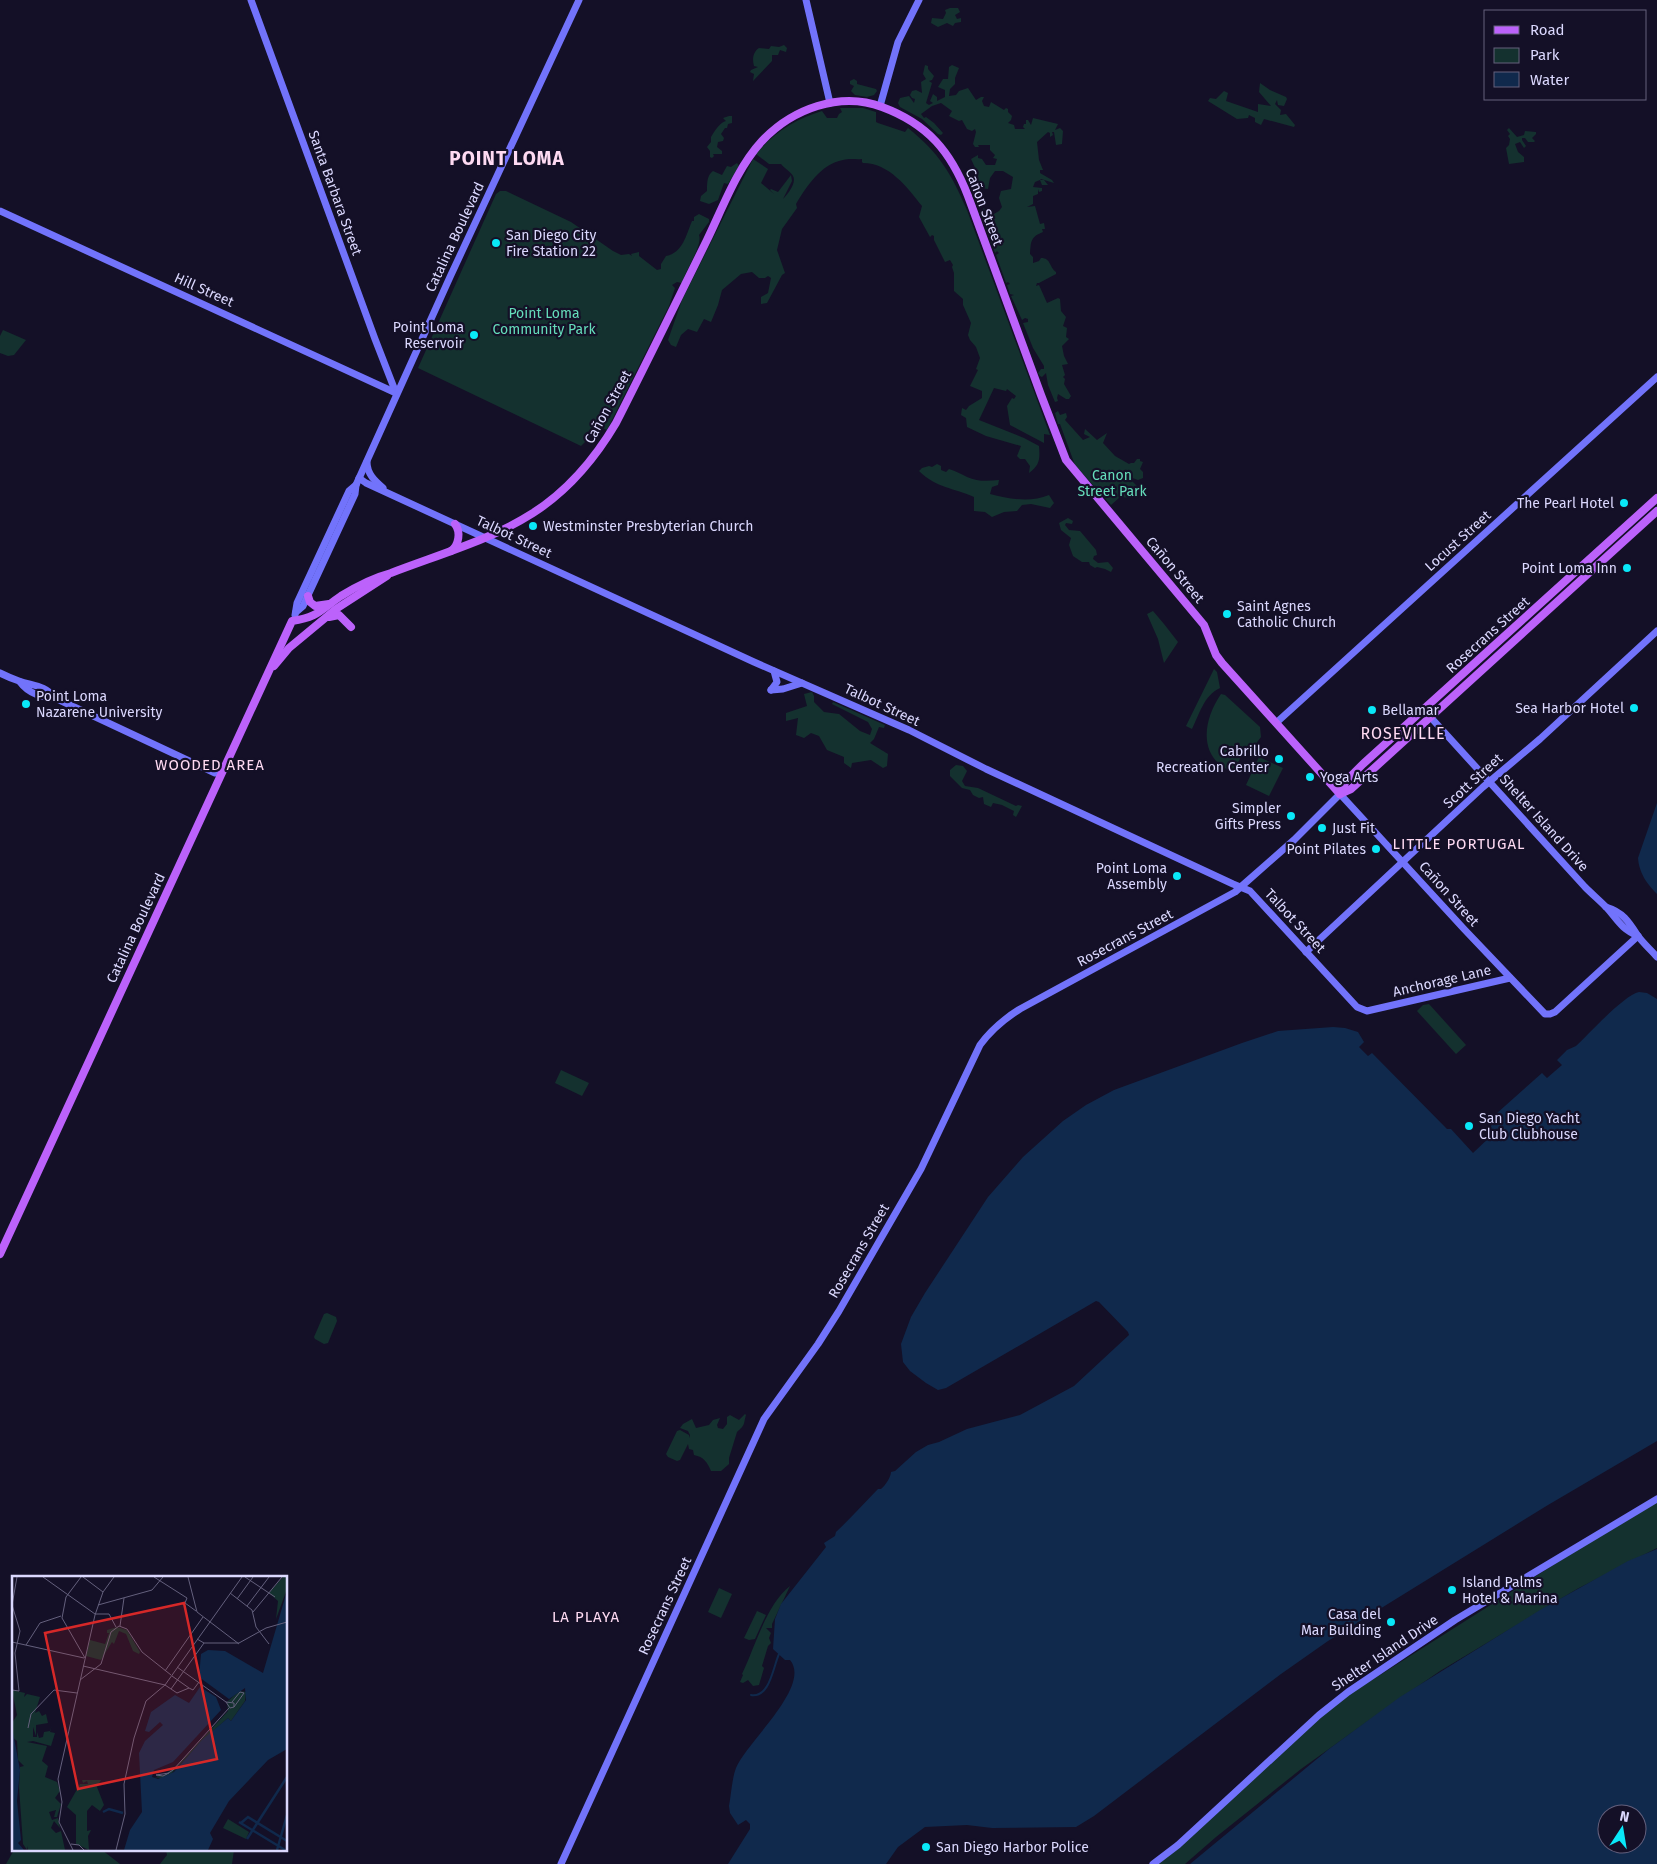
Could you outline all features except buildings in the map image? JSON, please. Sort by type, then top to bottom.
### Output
[{"type":"main road","name":"Cañon Street","points":[[292,621],[315,616],[362,584],[487,538],[525,519],[564,490],[586,467],[616,423],[727,198],[751,155],[766,137],[781,124],[804,111],[830,103],[856,102],[880,106],[905,118],[923,129],[946,152],[959,174],[1061,448],[1070,464],[1204,625],[1216,655],[1222,664],[1340,794]]},
{"type":"main road","name":"Rosecrans Street","points":[[1340,794],[1346,781],[1657,498]]},
{"type":"main road","name":"Rosecrans Street","points":[[1340,794],[1351,789],[1657,511]]},
{"type":"main road","points":[[451,551],[458,539],[458,530],[455,524]]},
{"type":"main road","name":"Cañon Street","points":[[268,674],[290,648],[322,620],[391,573]]},
{"type":"main road","points":[[308,596],[310,602],[315,606],[330,604]]},
{"type":"main road","points":[[322,620],[332,615],[339,615],[352,627]]},
{"type":"main road","name":"Catalina Boulevard","points":[[0,1254],[292,621]]},
{"type":"street","name":"Santa Barbara Street","points":[[252,0],[396,393]]},
{"type":"street","name":"Catalina Boulevard","points":[[296,612],[303,606],[308,596],[355,494],[358,481],[396,393],[579,0]]},
{"type":"street","points":[[806,0],[830,103]]},
{"type":"street","points":[[880,106],[898,42],[919,0]]},
{"type":"street","name":"Hill Street","points":[[0,211],[396,393]]},
{"type":"street","name":"Locust Street","points":[[1276,723],[1657,377]]},
{"type":"street","points":[[367,459],[367,468],[370,474],[389,493]]},
{"type":"street","name":"Catalina Boulevard","points":[[292,621],[296,612],[296,603],[303,588],[350,491],[358,481]]},
{"type":"street","name":"Talbot Street","points":[[358,481],[389,493],[774,671],[909,730],[986,769],[1250,891],[1357,1007]]},
{"type":"street","name":"Scott Street","points":[[1306,952],[1657,631]]},
{"type":"street","points":[[774,671],[776,682],[772,690],[783,690],[802,683]]},
{"type":"street","points":[[0,673],[20,682],[32,684],[50,691],[55,698],[215,773],[224,769]]},
{"type":"street","name":"Shelter Island Drive","points":[[1424,710],[1585,887],[1606,907],[1614,919],[1625,930],[1638,936],[1657,957]]},
{"type":"street","name":"Rosecrans Street","points":[[561,1864],[764,1419],[818,1344],[839,1311],[921,1169],[983,1041],[1002,1020],[1020,1009],[1242,888],[1340,794]]},
{"type":"street","name":"Cañon Street","points":[[1340,794],[1510,978]]},
{"type":"street","name":"Anchorage Lane","points":[[1357,1007],[1367,1011],[1510,978],[1540,1010],[1545,1014],[1551,1014],[1638,936]]},
{"type":"street","name":"Shelter Island Drive","points":[[1153,1864],[1178,1845],[1319,1715],[1348,1692],[1455,1620],[1657,1498]]},
{"type":"green space","points":[[958,8],[960,12],[955,15],[957,19],[961,18],[961,22],[955,23],[953,26],[947,23],[938,27],[931,23],[932,18],[943,19],[946,13],[945,10]]},
{"type":"green space","points":[[784,45],[787,48],[786,52],[780,50],[778,55],[772,55],[772,61],[753,81],[754,74],[750,72],[758,67],[754,66],[753,61],[757,50],[759,48],[769,49],[771,46],[779,47]]},
{"type":"green space","points":[[925,65],[928,66],[928,69],[934,76],[929,81],[932,83],[926,103],[929,105],[933,103],[930,101],[933,94],[937,97],[937,101],[945,97],[945,90],[938,87],[943,79],[948,79],[949,67],[952,65],[959,68],[955,84],[950,89],[949,96],[956,95],[959,91],[968,88],[976,100],[984,97],[982,101],[984,106],[989,107],[991,102],[1004,110],[1008,109],[1012,116],[1008,123],[1014,125],[1015,129],[1025,129],[1023,127],[1026,124],[1026,120],[1031,125],[1033,118],[1058,124],[1055,130],[1060,128],[1063,131],[1062,144],[1056,145],[1054,132],[1052,132],[1053,135],[1050,137],[1048,132],[1037,142],[1039,160],[1043,170],[1040,170],[1040,173],[1054,183],[1041,179],[1035,182],[1033,187],[1042,188],[1042,191],[1039,192],[1038,189],[1038,194],[1033,196],[1033,204],[1027,207],[1035,206],[1040,224],[1044,223],[1045,229],[1042,229],[1043,232],[1032,240],[1030,254],[1033,257],[1033,263],[1041,258],[1047,259],[1056,272],[1056,274],[1037,283],[1036,286],[1039,285],[1047,303],[1058,298],[1060,299],[1061,311],[1066,317],[1063,326],[1067,328],[1066,337],[1069,339],[1062,346],[1068,364],[1062,365],[1065,375],[1063,377],[1065,379],[1064,384],[1071,396],[1069,399],[1058,394],[1058,401],[1055,402],[1048,385],[1046,373],[1042,377],[1038,373],[1041,369],[1044,369],[1044,366],[1033,348],[1023,323],[1028,322],[1028,319],[1022,320],[1011,296],[1014,295],[1010,294],[1007,285],[1010,284],[1006,283],[996,255],[999,253],[997,251],[995,253],[980,212],[984,208],[989,217],[999,211],[1002,207],[999,198],[1001,191],[1011,189],[1013,177],[1003,171],[995,171],[990,178],[988,189],[982,188],[978,184],[978,174],[971,159],[978,155],[978,158],[982,159],[986,165],[995,165],[997,159],[993,158],[995,155],[990,150],[990,145],[978,145],[979,147],[975,147],[973,144],[975,129],[972,131],[967,129],[962,120],[959,121],[949,116],[952,111],[941,103],[932,106],[921,114],[924,118],[926,117],[934,123],[943,133],[941,135],[938,134],[922,119],[900,107],[898,103],[900,98],[909,96],[914,103],[915,99],[910,95],[912,91],[916,90],[922,93],[921,82],[926,79],[923,74]]},
{"type":"green space","points":[[854,79],[857,81],[857,84],[876,89],[877,91],[874,95],[867,97],[855,95],[851,91],[854,86],[850,84],[850,81]]},
{"type":"green space","points":[[1260,83],[1286,97],[1284,106],[1278,105],[1277,100],[1275,104],[1281,110],[1280,115],[1286,114],[1295,125],[1294,127],[1264,119],[1261,125],[1255,122],[1255,118],[1249,115],[1248,118],[1237,119],[1208,101],[1210,98],[1216,99],[1224,91],[1228,93],[1226,101],[1258,112],[1258,104],[1271,106],[1259,92]]},
{"type":"green space","points":[[840,108],[863,108],[876,112],[876,122],[878,123],[905,132],[908,128],[937,156],[956,185],[1050,435],[1044,434],[1044,443],[1010,425],[1007,406],[1012,398],[1014,399],[1016,396],[1007,389],[1006,391],[994,388],[979,420],[1039,446],[1038,461],[1029,473],[1030,466],[1025,459],[1020,459],[1017,456],[1021,446],[986,436],[967,427],[966,418],[961,415],[962,408],[966,410],[982,398],[982,391],[970,386],[978,370],[976,369],[980,358],[976,347],[968,335],[971,323],[963,305],[963,299],[954,291],[953,265],[950,260],[945,262],[934,240],[934,236],[930,237],[919,217],[922,206],[910,191],[897,177],[881,167],[863,163],[862,159],[848,159],[835,162],[821,171],[805,190],[796,204],[797,208],[782,229],[777,250],[785,273],[782,275],[767,303],[761,304],[761,297],[768,293],[771,278],[768,276],[759,278],[752,272],[741,274],[722,290],[711,322],[704,319],[697,332],[688,329],[681,335],[676,347],[671,345],[668,340],[682,300],[753,159],[768,169],[761,183],[774,194],[770,190],[778,192],[791,175],[792,181],[783,199],[793,185],[793,176],[781,164],[769,164],[756,154],[778,133],[794,123],[822,111],[827,118],[837,118],[842,112]]},
{"type":"green space","points":[[732,116],[732,123],[728,124],[721,134],[724,138],[723,141],[718,142],[717,147],[722,151],[722,154],[713,154],[712,158],[707,147],[711,142],[711,137],[719,125],[726,121],[723,118]]},
{"type":"green space","points":[[1509,128],[1517,137],[1524,135],[1525,131],[1536,132],[1532,138],[1534,142],[1528,142],[1525,138],[1522,138],[1526,146],[1524,148],[1520,142],[1515,144],[1518,152],[1524,157],[1524,162],[1509,164],[1506,148],[1509,145],[1510,139],[1508,136],[1510,134],[1507,130]]},
{"type":"green space","points":[[737,163],[739,166],[728,184],[724,183],[718,200],[709,204],[700,201],[701,196],[707,191],[711,173],[713,171],[722,175],[727,166],[731,167]]},
{"type":"green space","points":[[1040,180],[1044,180],[1048,185],[1042,185]]},
{"type":"green space","name":"Point Loma Community Park","points":[[500,191],[506,191],[571,222],[621,255],[629,254],[632,256],[631,254],[639,252],[639,256],[657,270],[661,269],[661,264],[666,256],[672,254],[680,247],[692,221],[694,221],[694,217],[699,214],[709,219],[709,222],[699,235],[700,239],[696,251],[682,283],[677,282],[672,285],[675,288],[669,306],[607,430],[600,427],[581,446],[418,368],[496,194]]},
{"type":"green space","points":[[3,330],[26,340],[14,355],[8,356],[0,353],[0,336]]},
{"type":"green space","name":"Canon Street Park","points":[[1058,411],[1060,415],[1066,413],[1067,417],[1065,420],[1083,440],[1090,437],[1084,434],[1085,429],[1097,440],[1107,433],[1103,443],[1115,456],[1129,464],[1140,459],[1143,462],[1140,469],[1143,472],[1143,478],[1138,480],[1127,476],[1141,490],[1132,498],[1120,497],[1111,505],[1075,465],[1060,424],[1058,424],[1055,413]]},
{"type":"green space","points":[[937,464],[941,466],[941,470],[946,472],[949,469],[975,480],[999,480],[998,485],[992,487],[990,494],[1027,500],[1049,495],[1054,503],[1050,508],[1031,504],[1022,505],[1017,511],[1004,512],[992,517],[985,512],[974,511],[974,497],[939,484],[919,471],[922,468],[932,467]]},
{"type":"green space","points":[[1068,518],[1073,521],[1072,524],[1066,523],[1065,525],[1069,530],[1080,531],[1096,550],[1097,555],[1093,559],[1098,563],[1108,562],[1113,568],[1111,572],[1095,568],[1089,562],[1082,562],[1073,556],[1069,545],[1071,538],[1061,530],[1059,523]]},
{"type":"green space","points":[[1153,611],[1178,642],[1164,663],[1158,639],[1147,614]]},
{"type":"green space","points":[[1214,669],[1217,672],[1220,688],[1214,691],[1206,700],[1192,729],[1186,726]]},
{"type":"green space","points":[[812,692],[814,702],[824,712],[839,714],[860,731],[870,735],[872,729],[868,722],[832,704],[833,702],[885,725],[884,728],[879,727],[874,739],[870,743],[888,754],[887,766],[883,768],[871,760],[852,763],[851,768],[844,763],[844,757],[827,750],[819,736],[811,733],[804,738],[796,735],[798,718],[786,721],[786,713],[807,706],[804,694]]},
{"type":"green space","points":[[1221,694],[1225,695],[1260,727],[1261,737],[1248,754],[1243,753],[1233,772],[1221,766],[1213,758],[1207,737],[1210,715]]},
{"type":"green space","points":[[1259,757],[1283,768],[1269,796],[1246,785]]},
{"type":"green space","points":[[956,765],[963,766],[967,771],[962,781],[965,786],[978,788],[1016,806],[1022,806],[1016,817],[1013,815],[1014,811],[1002,805],[993,803],[991,807],[984,804],[983,797],[979,798],[973,795],[970,790],[962,788],[950,776],[950,770]]},
{"type":"green space","points":[[1429,1004],[1466,1045],[1456,1054],[1417,1011],[1423,1005]]},
{"type":"green space","points":[[561,1070],[589,1083],[582,1096],[555,1083]]},
{"type":"green space","points":[[327,1313],[336,1317],[337,1321],[328,1343],[324,1344],[314,1337],[324,1314]]},
{"type":"green space","points":[[745,1414],[744,1424],[737,1432],[729,1464],[721,1471],[711,1471],[705,1460],[694,1455],[693,1450],[689,1449],[688,1444],[680,1460],[677,1461],[666,1454],[677,1431],[680,1430],[689,1435],[690,1438],[688,1431],[680,1428],[692,1419],[696,1428],[709,1425],[713,1420],[720,1418],[717,1425],[718,1428],[723,1429],[727,1424],[727,1417],[730,1415],[739,1420]]},
{"type":"green space","points":[[1657,1502],[1657,1548],[1577,1589],[1440,1671],[1301,1769],[1185,1864],[1157,1864],[1339,1701],[1596,1538]]},
{"type":"green space","points":[[790,1586],[772,1624],[772,1628],[766,1628],[771,1633],[769,1638],[771,1643],[768,1646],[762,1666],[764,1668],[759,1685],[753,1686],[748,1680],[743,1683],[740,1682],[768,1615],[774,1604]]},
{"type":"green space","points":[[719,1588],[732,1594],[721,1618],[708,1612]]},
{"type":"green space","points":[[757,1611],[766,1615],[755,1639],[749,1640],[744,1638]]},
{"type":"green space","points":[[13,1852],[105,1852],[120,1864],[6,1864]]},
{"type":"green space","points":[[166,1852],[234,1852],[232,1864],[160,1864],[167,1855]]},
{"type":"water","points":[[1657,803],[1657,894],[1644,878],[1638,858]]},
{"type":"water","points":[[1639,992],[1647,993],[1657,999],[1657,1441],[1548,1505],[1328,1641],[1281,1674],[1094,1816],[1076,1827],[992,1828],[967,1825],[925,1827],[898,1847],[886,1864],[728,1864],[750,1829],[750,1824],[746,1820],[738,1825],[730,1813],[729,1806],[736,1768],[785,1699],[792,1684],[794,1671],[790,1660],[785,1660],[773,1649],[775,1619],[781,1604],[826,1547],[824,1543],[835,1536],[836,1532],[878,1489],[883,1488],[891,1472],[895,1471],[916,1452],[967,1429],[1020,1415],[1074,1386],[1129,1335],[1096,1301],[946,1388],[938,1390],[926,1383],[910,1371],[903,1362],[901,1344],[911,1317],[925,1293],[988,1197],[1023,1157],[1063,1121],[1086,1105],[1114,1090],[1278,1031],[1333,1027],[1358,1032],[1364,1042],[1359,1047],[1368,1056],[1372,1053],[1447,1129],[1451,1129],[1473,1153],[1493,1134],[1489,1130],[1498,1119],[1496,1114],[1542,1073],[1547,1078],[1562,1065],[1557,1060],[1567,1050],[1576,1046],[1625,1000]]},
{"type":"water","points":[[1657,1549],[1657,1864],[1190,1864],[1329,1749],[1400,1697],[1540,1610],[1628,1561]]},
{"type":"waterway","points":[[751,1695],[757,1695],[767,1687],[779,1654]]},
{"type":"place","name":"San Diego City Fire Station 22","points":[[496,243]]},
{"type":"place","name":"Point Loma Reservoir","points":[[474,335]]},
{"type":"place","name":"The Pearl Hotel","points":[[1624,503]]},
{"type":"place","name":"Westminster Presbyterian Church","points":[[533,526]]},
{"type":"place","name":"Point Loma Inn","points":[[1627,568]]},
{"type":"place","name":"Saint Agnes Catholic Church","points":[[1227,614]]},
{"type":"place","name":"Point Loma Nazarene University","points":[[26,704]]},
{"type":"place","name":"Sea Harbor Hotel","points":[[1634,708]]},
{"type":"place","name":"Bellamar","points":[[1372,710]]},
{"type":"place","name":"Cabrillo Recreation Center","points":[[1279,759]]},
{"type":"place","name":"Yoga Arts","points":[[1310,777]]},
{"type":"place","name":"Simpler Gifts Press","points":[[1291,816]]},
{"type":"place","name":"Just Fit","points":[[1322,828]]},
{"type":"place","name":"Point Pilates","points":[[1376,849]]},
{"type":"place","name":"Point Loma Assembly","points":[[1177,876]]},
{"type":"place","name":"San Diego Yacht Club Clubhouse","points":[[1469,1126]]},
{"type":"place","name":"Island Palms Hotel & Marina","points":[[1452,1590]]},
{"type":"place","name":"Casa del Mar Building","points":[[1391,1622]]},
{"type":"place","name":"San Diego Harbor Police","points":[[926,1847]]},
{"type":"district","name":"POINT LOMA","points":[[507,158]]},
{"type":"district","name":"ROSEVILLE","points":[[1403,733]]},
{"type":"district","name":"WOODED AREA","points":[[210,765]]},
{"type":"district","name":"LITTLE PORTUGAL","points":[[1459,844]]},
{"type":"district","name":"LA PLAYA","points":[[586,1617]]}]
